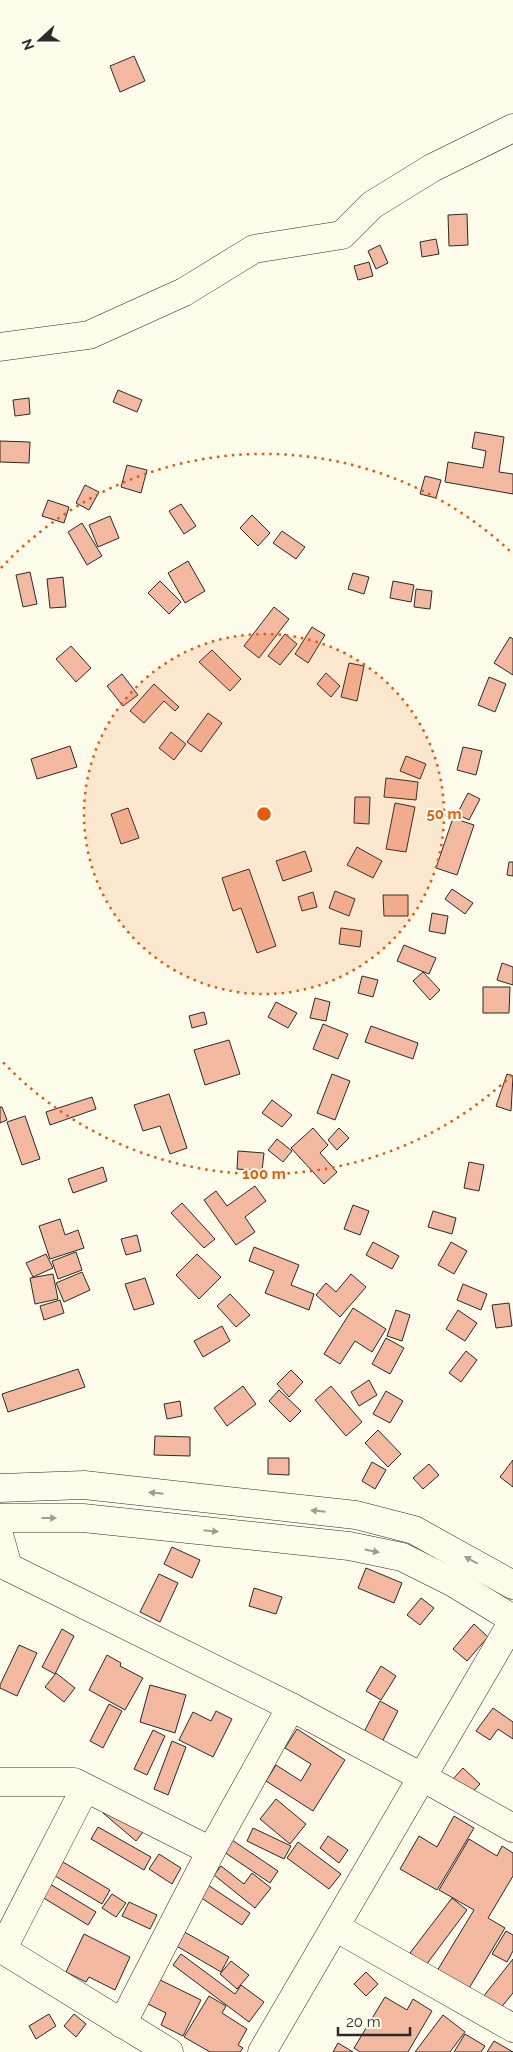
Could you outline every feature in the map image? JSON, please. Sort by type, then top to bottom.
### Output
[{"type":"street","points":[[0,347],[89,335],[184,292],[254,249],[342,235],[372,205],[432,168],[513,128]]},
{"type":"street","points":[[0,1488],[84,1485],[356,1515],[414,1530],[513,1585]]},
{"type":"street","points":[[0,1518],[83,1518],[349,1546],[402,1557],[454,1583],[513,1620],[262,2052]]},
{"type":"street","points":[[0,1538],[8,1567],[291,1707],[513,1828]]},
{"type":"street","points":[[122,2024],[211,1851],[291,1707]]},
{"type":"street","points":[[0,1782],[74,1782],[211,1851]]},
{"type":"street","points":[[86,1788],[1,1949],[169,2052]]},
{"type":"street","points":[[335,1927],[513,2028]]},
{"type":"building","points":[[134,56],[145,81],[120,92],[110,66]]},
{"type":"building","points":[[467,214],[468,245],[449,246],[448,215]]},
{"type":"building","points":[[436,239],[439,254],[422,257],[420,242]]},
{"type":"building","points":[[380,245],[388,263],[376,269],[368,251]]},
{"type":"building","points":[[369,262],[373,276],[358,280],[354,266]]},
{"type":"building","points":[[118,390],[142,400],[137,412],[113,402]]},
{"type":"building","points":[[29,398],[30,414],[15,416],[13,400]]},
{"type":"building","points":[[475,432],[504,437],[499,472],[513,474],[513,494],[445,482],[448,462],[483,468],[486,451],[472,448]]},
{"type":"building","points":[[0,441],[30,442],[29,463],[0,462]]},
{"type":"building","points":[[127,465],[147,470],[141,493],[121,487]]},
{"type":"building","points":[[425,476],[441,480],[436,498],[420,494]]},
{"type":"building","points":[[85,485],[99,492],[89,510],[76,503]]},
{"type":"building","points":[[48,500],[69,507],[64,523],[42,516]]},
{"type":"building","points":[[181,504],[196,526],[184,534],[169,511]]},
{"type":"building","points":[[252,515],[270,533],[258,546],[240,528]]},
{"type":"building","points":[[110,516],[119,538],[98,547],[89,525]]},
{"type":"building","points":[[82,523],[102,556],[87,565],[68,532]]},
{"type":"building","points":[[282,531],[305,547],[296,559],[273,543]]},
{"type":"building","points":[[188,561],[205,591],[185,603],[168,573]]},
{"type":"building","points":[[30,572],[37,604],[23,607],[16,575]]},
{"type":"building","points":[[353,573],[369,577],[364,594],[348,589]]},
{"type":"building","points":[[63,577],[66,607],[50,608],[47,579]]},
{"type":"building","points":[[160,581],[181,602],[169,614],[148,593]]},
{"type":"building","points":[[393,581],[414,585],[411,602],[390,598]]},
{"type":"building","points":[[416,589],[432,591],[430,609],[414,607]]},
{"type":"building","points":[[274,607],[289,619],[259,658],[244,646]]},
{"type":"building","points":[[312,627],[325,635],[308,663],[295,654]]},
{"type":"building","points":[[285,634],[297,644],[280,665],[268,656]]},
{"type":"building","points":[[510,637],[513,639],[513,675],[494,663]]},
{"type":"building","points":[[71,646],[91,668],[76,682],[56,659]]},
{"type":"building","points":[[212,650],[241,679],[230,691],[199,662]]},
{"type":"building","points":[[349,663],[364,666],[357,701],[341,697]]},
{"type":"building","points":[[326,673],[340,686],[331,697],[317,684]]},
{"type":"building","points":[[122,674],[138,695],[123,706],[107,686]]},
{"type":"building","points":[[489,677],[506,684],[495,712],[478,705]]},
{"type":"building","points":[[154,684],[179,707],[175,711],[164,701],[144,723],[130,711]]},
{"type":"building","points":[[208,713],[222,723],[201,752],[187,742]]},
{"type":"building","points":[[171,732],[186,744],[174,760],[159,748]]},
{"type":"building","points":[[70,746],[77,767],[37,779],[31,759]]},
{"type":"building","points":[[463,747],[482,751],[476,775],[457,770]]},
{"type":"building","points":[[406,756],[426,764],[420,779],[400,771]]},
{"type":"building","points":[[386,778],[418,782],[416,800],[384,797]]},
{"type":"building","points":[[468,793],[480,799],[469,820],[457,814]]},
{"type":"building","points":[[355,797],[370,797],[369,824],[354,823]]},
{"type":"building","points":[[395,803],[415,807],[406,852],[386,849]]},
{"type":"building","points":[[128,808],[139,838],[121,844],[111,814]]},
{"type":"building","points":[[453,818],[474,825],[457,875],[436,868]]},
{"type":"building","points":[[357,847],[382,861],[373,878],[347,865]]},
{"type":"building","points":[[305,851],[312,871],[283,881],[276,861]]},
{"type":"building","points":[[509,862],[513,862],[513,876],[507,875]]},
{"type":"building","points":[[249,869],[276,946],[257,953],[241,908],[233,911],[222,878]]},
{"type":"building","points":[[452,889],[473,903],[465,914],[445,899]]},
{"type":"building","points":[[335,891],[355,899],[349,916],[329,908]]},
{"type":"building","points":[[313,892],[317,907],[302,911],[298,897]]},
{"type":"building","points":[[383,895],[408,895],[408,916],[384,916]]},
{"type":"building","points":[[432,913],[448,916],[445,934],[429,931]]},
{"type":"building","points":[[341,928],[362,931],[360,947],[339,944]]},
{"type":"building","points":[[404,945],[436,958],[429,974],[397,961]]},
{"type":"building","points":[[502,963],[513,967],[513,985],[497,980]]},
{"type":"building","points":[[423,972],[440,990],[430,1000],[413,981]]},
{"type":"building","points":[[362,976],[378,980],[373,997],[358,993]]},
{"type":"building","points":[[483,987],[510,987],[509,1013],[483,1013]]},
{"type":"building","points":[[315,998],[330,1002],[326,1021],[310,1018]]},
{"type":"building","points":[[276,1002],[297,1013],[288,1028],[268,1017]]},
{"type":"building","points":[[204,1012],[207,1024],[192,1028],[189,1016]]},
{"type":"building","points":[[323,1024],[348,1034],[338,1059],[313,1049]]},
{"type":"building","points":[[371,1026],[418,1043],[413,1059],[365,1042]]},
{"type":"building","points":[[229,1040],[240,1074],[205,1085],[194,1050]]},
{"type":"building","points":[[332,1074],[350,1081],[335,1120],[317,1113]]},
{"type":"building","points":[[507,1074],[513,1076],[511,1111],[496,1106]]},
{"type":"building","points":[[169,1094],[187,1148],[170,1154],[160,1126],[143,1131],[134,1105]]},
{"type":"building","points":[[92,1097],[96,1109],[50,1125],[46,1112]]},
{"type":"building","points":[[272,1100],[292,1115],[282,1127],[262,1113]]},
{"type":"building","points":[[0,1107],[2,1107],[7,1120],[0,1123]]},
{"type":"building","points":[[25,1116],[40,1159],[22,1165],[7,1122]]},
{"type":"building","points":[[313,1128],[328,1145],[320,1153],[337,1172],[324,1184],[291,1148]]},
{"type":"building","points":[[339,1128],[349,1138],[337,1150],[328,1140]]},
{"type":"building","points":[[277,1139],[292,1151],[283,1162],[268,1150]]},
{"type":"building","points":[[238,1151],[264,1153],[262,1171],[237,1169]]},
{"type":"building","points":[[469,1162],[484,1165],[479,1191],[464,1188]]},
{"type":"building","points":[[103,1167],[107,1181],[73,1193],[68,1179]]},
{"type":"building","points":[[255,1186],[266,1201],[245,1217],[255,1232],[236,1245],[204,1200],[216,1191],[227,1206]]},
{"type":"building","points":[[182,1203],[215,1239],[204,1248],[171,1213]]},
{"type":"building","points":[[353,1205],[369,1211],[360,1235],[344,1229]]},
{"type":"building","points":[[433,1211],[456,1218],[452,1234],[428,1227]]},
{"type":"building","points":[[60,1219],[65,1235],[78,1230],[84,1248],[50,1259],[39,1226]]},
{"type":"building","points":[[137,1235],[141,1251],[126,1255],[121,1239]]},
{"type":"building","points":[[373,1242],[399,1256],[392,1269],[366,1255]]},
{"type":"building","points":[[451,1242],[467,1251],[454,1274],[438,1265]]},
{"type":"building","points":[[254,1247],[299,1265],[291,1285],[314,1294],[309,1310],[265,1293],[274,1271],[249,1261]]},
{"type":"building","points":[[76,1252],[82,1270],[58,1279],[52,1261]]},
{"type":"building","points":[[46,1254],[53,1268],[33,1277],[26,1263]]},
{"type":"building","points":[[197,1254],[221,1277],[199,1299],[176,1275]]},
{"type":"building","points":[[82,1272],[90,1290],[64,1302],[56,1283]]},
{"type":"building","points":[[53,1274],[58,1299],[35,1304],[30,1278]]},
{"type":"building","points":[[351,1274],[366,1287],[340,1317],[316,1295],[326,1283],[336,1292]]},
{"type":"building","points":[[145,1278],[154,1304],[134,1310],[125,1284]]},
{"type":"building","points":[[463,1284],[487,1294],[481,1310],[457,1300]]},
{"type":"building","points":[[230,1294],[250,1315],[236,1327],[217,1306]]},
{"type":"building","points":[[60,1300],[64,1313],[44,1320],[40,1306]]},
{"type":"building","points":[[509,1303],[512,1326],[496,1328],[492,1305]]},
{"type":"building","points":[[353,1308],[386,1329],[372,1352],[355,1341],[340,1364],[324,1354]]},
{"type":"building","points":[[396,1310],[410,1315],[402,1341],[387,1336]]},
{"type":"building","points":[[458,1310],[477,1323],[465,1341],[446,1329]]},
{"type":"building","points":[[222,1326],[230,1341],[203,1357],[194,1341]]},
{"type":"building","points":[[386,1338],[404,1348],[390,1374],[372,1364]]},
{"type":"building","points":[[466,1351],[477,1360],[461,1382],[449,1373]]},
{"type":"building","points":[[78,1369],[85,1387],[8,1412],[2,1394]]},
{"type":"building","points":[[291,1370],[303,1382],[289,1397],[277,1384]]},
{"type":"building","points":[[369,1380],[377,1395],[359,1406],[351,1392]]},
{"type":"building","points":[[243,1386],[256,1404],[227,1426],[214,1408]]},
{"type":"building","points":[[331,1386],[362,1422],[346,1436],[315,1400]]},
{"type":"building","points":[[279,1390],[301,1411],[290,1422],[269,1401]]},
{"type":"building","points":[[386,1391],[403,1401],[390,1423],[373,1414]]},
{"type":"building","points":[[180,1401],[182,1416],[167,1419],[164,1404]]},
{"type":"building","points":[[378,1430],[401,1454],[388,1467],[365,1443]]},
{"type":"building","points":[[155,1436],[190,1437],[190,1456],[154,1455]]},
{"type":"building","points":[[268,1458],[289,1458],[289,1475],[268,1474]]},
{"type":"building","points":[[513,1460],[513,1487],[500,1477]]},
{"type":"building","points":[[372,1462],[386,1470],[375,1489],[362,1481]]},
{"type":"building","points":[[429,1464],[439,1475],[423,1489],[413,1478]]},
{"type":"building","points":[[172,1547],[200,1560],[192,1578],[164,1564]]},
{"type":"building","points":[[366,1568],[402,1583],[394,1603],[358,1588]]},
{"type":"building","points":[[159,1574],[178,1583],[160,1622],[140,1612]]},
{"type":"building","points":[[254,1588],[282,1597],[276,1614],[249,1606]]},
{"type":"building","points":[[421,1598],[434,1608],[420,1625],[407,1615]]},
{"type":"building","points":[[474,1624],[488,1637],[467,1661],[453,1649]]},
{"type":"building","points":[[62,1629],[74,1636],[55,1674],[42,1667]]},
{"type":"building","points":[[19,1645],[37,1653],[17,1696],[0,1688],[0,1685]]},
{"type":"building","points":[[107,1655],[121,1663],[120,1666],[143,1678],[125,1710],[89,1690]]},
{"type":"building","points":[[381,1666],[396,1676],[381,1700],[366,1691]]},
{"type":"building","points":[[56,1673],[75,1688],[64,1702],[45,1687]]},
{"type":"building","points":[[150,1685],[186,1695],[175,1733],[140,1722]]},
{"type":"building","points":[[380,1701],[398,1711],[382,1742],[364,1732]]},
{"type":"building","points":[[109,1704],[122,1711],[103,1748],[90,1741]]},
{"type":"building","points":[[493,1708],[513,1722],[513,1739],[498,1729],[490,1740],[476,1731]]},
{"type":"building","points":[[216,1711],[232,1719],[213,1757],[179,1740],[193,1712],[211,1721]]},
{"type":"building","points":[[297,1729],[345,1760],[313,1811],[266,1781],[276,1765],[301,1781],[311,1764],[285,1748]]},
{"type":"building","points":[[153,1730],[165,1736],[147,1775],[134,1769]]},
{"type":"building","points":[[172,1741],[186,1747],[168,1795],[154,1789]]},
{"type":"building","points":[[463,1768],[480,1784],[469,1796],[452,1780]]},
{"type":"building","points":[[276,1799],[306,1824],[290,1844],[260,1819]]},
{"type":"building","points":[[113,1801],[146,1828],[136,1841],[103,1813]]},
{"type":"building","points":[[454,1816],[474,1828],[437,1890],[400,1869],[419,1836],[437,1847]]},
{"type":"building","points":[[98,1827],[151,1857],[144,1870],[91,1839]]},
{"type":"building","points":[[253,1828],[291,1846],[284,1859],[247,1841]]},
{"type":"building","points":[[328,1836],[348,1850],[339,1863],[320,1848]]},
{"type":"building","points":[[469,1839],[497,1856],[502,1846],[513,1853],[513,1876],[488,1918],[505,1928],[468,1990],[437,1971],[474,1910],[439,1890]]},
{"type":"building","points":[[232,1840],[278,1871],[270,1883],[224,1852]]},
{"type":"building","points":[[298,1842],[341,1874],[329,1889],[287,1858]]},
{"type":"building","points":[[159,1854],[181,1868],[172,1884],[149,1869]]},
{"type":"building","points":[[63,1862],[110,1890],[102,1904],[55,1876]]},
{"type":"building","points":[[221,1866],[244,1884],[252,1873],[271,1888],[255,1908],[214,1875]]},
{"type":"building","points":[[50,1884],[96,1912],[88,1925],[42,1897]]},
{"type":"building","points":[[208,1885],[250,1913],[242,1925],[200,1897]]},
{"type":"building","points":[[112,1894],[126,1903],[116,1917],[102,1908]]},
{"type":"building","points":[[452,1898],[467,1910],[426,1965],[410,1953]]},
{"type":"building","points":[[129,1902],[157,1915],[150,1929],[122,1916]]},
{"type":"building","points":[[181,1930],[229,1957],[221,1972],[173,1944]]},
{"type":"building","points":[[506,1931],[513,1935],[513,1951],[507,1962],[492,1954]]},
{"type":"building","points":[[84,1934],[130,1957],[115,1990],[89,1977],[86,1982],[66,1972]]},
{"type":"building","points":[[181,1954],[235,1994],[241,1985],[264,2002],[249,2022],[173,1965]]},
{"type":"building","points":[[513,1959],[513,1993],[499,2010],[483,1997]]},
{"type":"building","points":[[231,1961],[249,1975],[237,1989],[220,1974]]},
{"type":"building","points":[[366,1972],[378,1984],[366,1996],[354,1984]]},
{"type":"building","points":[[152,1976],[201,2000],[183,2036],[161,2025],[166,2013],[140,2000]]},
{"type":"building","points":[[209,1996],[226,2006],[222,2013],[247,2029],[238,2045],[243,2048],[240,2052],[210,2052],[184,2037]]},
{"type":"building","points":[[385,1997],[407,2010],[413,1999],[432,2011],[408,2052],[360,2052],[354,2048]]},
{"type":"building","points":[[49,2014],[56,2026],[36,2039],[29,2026]]},
{"type":"building","points":[[74,2014],[86,2024],[76,2037],[64,2026]]},
{"type":"building","points":[[443,2015],[465,2032],[450,2052],[415,2052]]},
{"type":"building","points":[[465,2034],[485,2046],[481,2052],[454,2052]]},
{"type":"building","points":[[494,2041],[513,2052],[487,2052]]},
{"type":"building","points":[[338,2043],[353,2052],[333,2052]]}]
